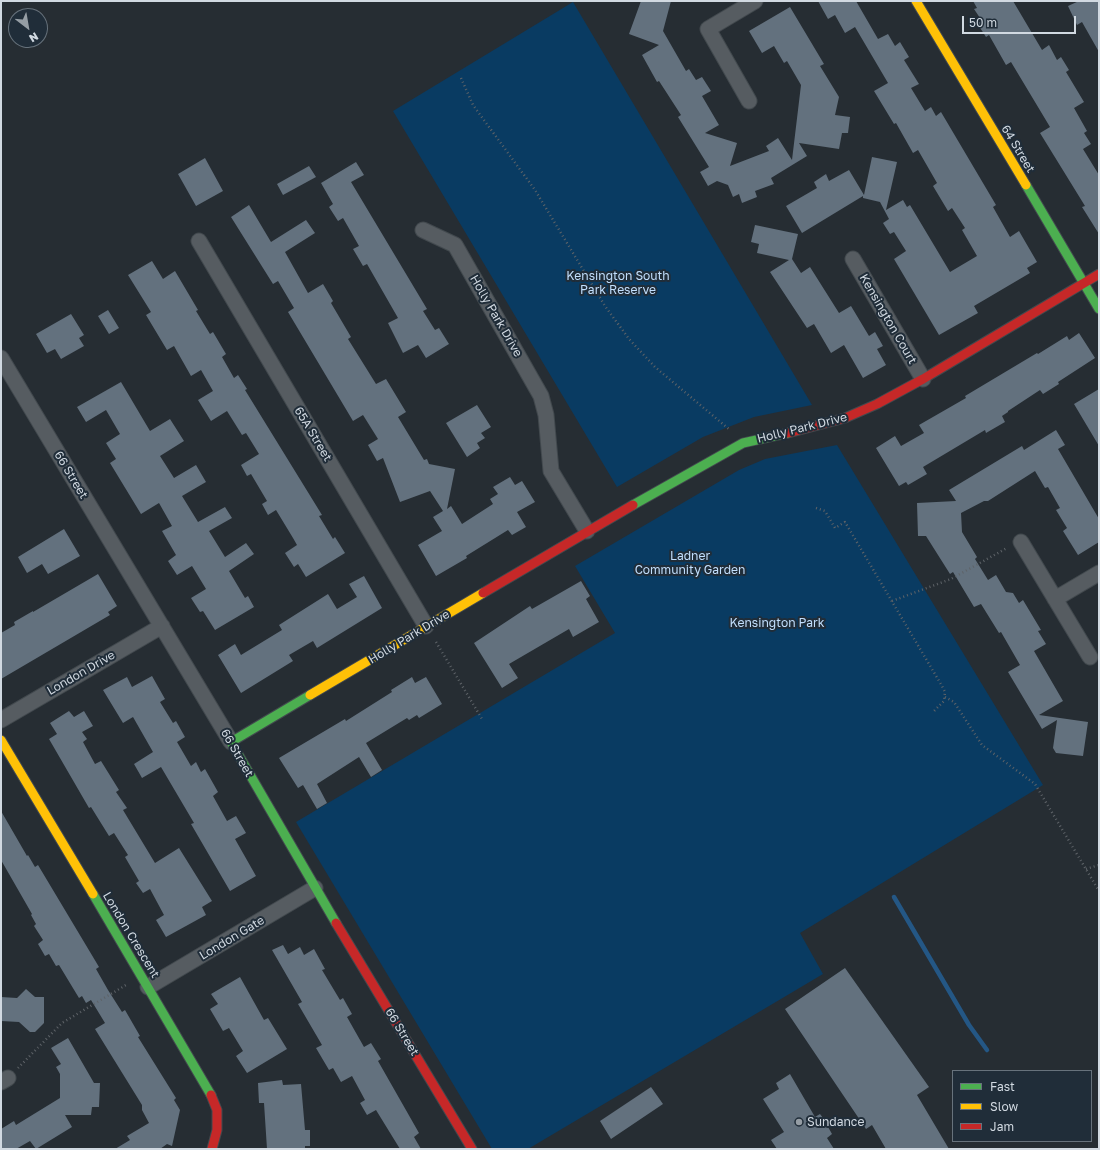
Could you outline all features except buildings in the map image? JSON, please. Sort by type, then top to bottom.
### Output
[{"type":"street","points":[[749,101],[708,29],[756,1]]},
{"type":"street","name":"64 Street","points":[[916,1],[1099,309]]},
{"type":"street","name":"Holly Park Drive","points":[[423,230],[455,245],[541,396],[546,415],[551,471],[587,531]]},
{"type":"street","name":"65A Street","points":[[199,241],[426,626]]},
{"type":"street","name":"Kensington Court","points":[[853,259],[923,379]]},
{"type":"street","name":"Holly Park Drive","points":[[231,742],[587,531],[743,443],[814,427],[845,418],[877,404],[923,379],[1099,274]]},
{"type":"street","name":"66 Street","points":[[1,358],[231,742],[315,888],[472,1149]]},
{"type":"street","points":[[1021,542],[1090,657]]},
{"type":"street","points":[[1055,599],[1099,572]]},
{"type":"street","name":"London Drive","points":[[1,720],[162,626]]},
{"type":"street","name":"London Crescent","points":[[1,740],[207,1086],[217,1110],[217,1130],[212,1149]]},
{"type":"street","name":"London Gate","points":[[148,988],[315,888]]},
{"type":"path","points":[[461,78],[473,105],[535,190],[605,306],[629,339],[655,367],[718,418],[743,443]]},
{"type":"path","points":[[816,508],[825,511],[835,528],[845,522],[942,686],[945,697],[942,706],[934,711]]},
{"type":"path","points":[[892,602],[951,579],[996,553],[1021,542]]},
{"type":"path","points":[[426,626],[482,718]]},
{"type":"path","points":[[945,697],[954,702],[982,745],[1035,784],[1099,891]]},
{"type":"path","points":[[1086,869],[1099,865]]},
{"type":"path","points":[[5,1080],[62,1023],[128,984]]},
{"type":"green space","name":"Kensington South Park Reserve","points":[[573,2],[812,405],[754,417],[703,437],[617,487],[393,111]]},
{"type":"green space","points":[[837,445],[1043,785],[800,933],[823,974],[528,1149],[492,1149],[296,822],[615,633],[575,566],[739,470],[765,459]]},
{"type":"waterway","points":[[894,897],[969,1025],[987,1050]]},
{"type":"traffic: fast","points":[[1026,185],[1099,309]]},
{"type":"traffic: fast","points":[[633,505],[743,443],[788,433]]},
{"type":"traffic: fast","points":[[310,695],[231,742],[336,923]]},
{"type":"traffic: fast","points":[[93,894],[211,1095]]},
{"type":"traffic: slow","points":[[916,1],[1026,185]]},
{"type":"traffic: slow","points":[[310,695],[483,593]]},
{"type":"traffic: slow","points":[[1,740],[93,894]]},
{"type":"traffic: jam","points":[[788,433],[845,418],[877,404],[923,379],[1099,274]]},
{"type":"traffic: jam","points":[[483,593],[633,505]]},
{"type":"traffic: jam","points":[[336,923],[472,1149]]},
{"type":"traffic: jam","points":[[211,1095],[217,1110],[217,1130],[212,1149]]},
{"type":"place","name":"Sundance","points":[[799,1122]]},
{"type":"park label","name":"Ladner Community Garden","points":[[690,563]]},
{"type":"park label","name":"Kensington Park","points":[[777,623]]}]
